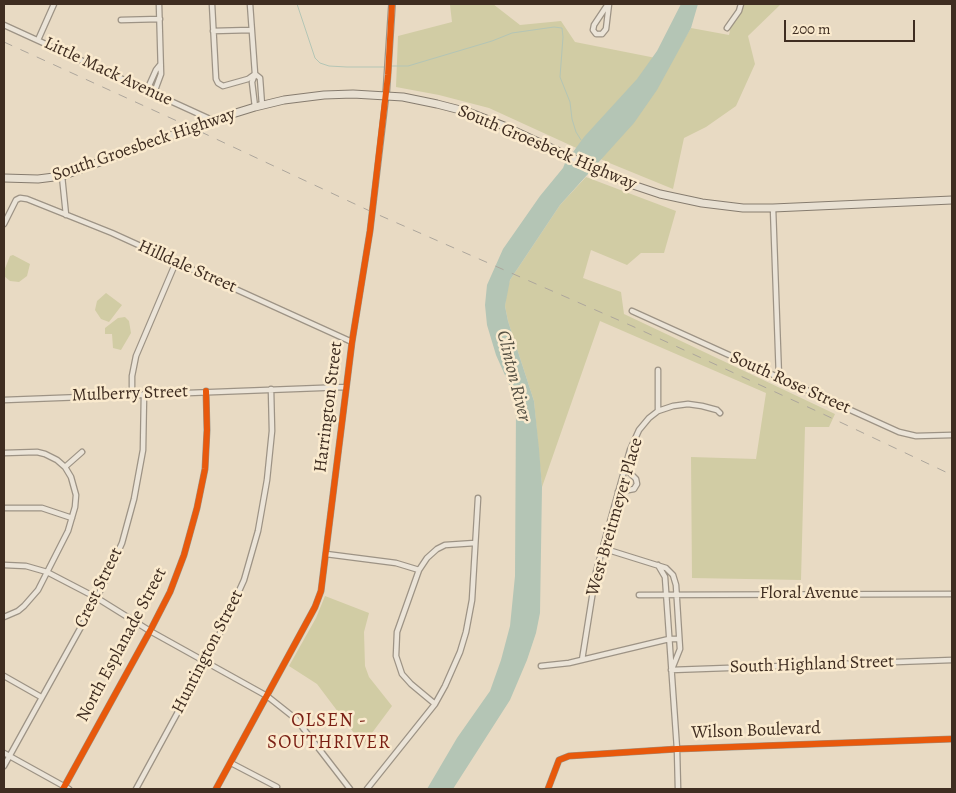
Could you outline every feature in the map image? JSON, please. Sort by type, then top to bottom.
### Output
[{"type":"main road","name":"South Groesbeck Highway","points":[[4,178],[38,179],[62,176],[213,120],[258,106],[284,100],[334,94],[386,96],[423,100],[468,112],[504,126],[600,171],[644,189],[682,199],[724,206],[773,208],[952,200]]},
{"type":"street","points":[[38,40],[54,4]]},
{"type":"street","points":[[154,94],[161,74],[159,4]]},
{"type":"street","points":[[212,4],[216,79],[219,84],[223,86],[248,79],[255,74]]},
{"type":"street","points":[[250,4],[255,74],[252,82],[258,106]]},
{"type":"street","name":"Harrington Street","points":[[216,789],[315,607],[321,591],[352,342],[370,231],[390,56],[392,4]]},
{"type":"street","points":[[609,4],[606,29],[602,34],[596,34],[593,30],[594,25],[609,4]]},
{"type":"street","points":[[727,28],[739,11],[741,4]]},
{"type":"street","points":[[121,20],[160,19]]},
{"type":"street","name":"Little Mack Avenue","points":[[4,25],[213,120]]},
{"type":"street","points":[[213,31],[251,30]]},
{"type":"street","points":[[147,90],[160,65]]},
{"type":"street","points":[[255,74],[260,78],[258,106]]},
{"type":"street","points":[[62,176],[66,215]]},
{"type":"street","name":"Hilldale Street","points":[[4,224],[14,203],[20,198],[27,198],[112,233],[352,342]]},
{"type":"street","points":[[773,208],[780,378]]},
{"type":"street","points":[[132,394],[132,376],[136,356],[176,262]]},
{"type":"street","name":"South Rose Street","points":[[632,311],[898,432],[916,436],[952,435]]},
{"type":"street","points":[[658,370],[658,412]]},
{"type":"street","name":"Mulberry Street","points":[[4,400],[346,387]]},
{"type":"street","name":"Huntington Street","points":[[136,789],[206,661],[244,580],[257,537],[265,498],[272,431],[271,389]]},
{"type":"street","name":"North Esplanade Street","points":[[65,788],[150,631],[177,573],[190,538],[206,458],[206,392]]},
{"type":"street","name":"Crest Street","points":[[4,766],[96,598],[122,542],[134,499],[143,450],[144,394]]},
{"type":"street","name":"West Breitmeyer Place","points":[[582,660],[591,595],[602,548],[630,450],[639,430],[643,424],[658,412],[673,406],[688,404],[711,408],[720,413]]},
{"type":"street","points":[[65,467],[82,452]]},
{"type":"street","points":[[4,453],[42,453],[57,460],[65,467],[75,487],[72,518],[62,544],[47,572],[30,600],[18,611],[4,617]]},
{"type":"street","points":[[618,492],[634,489],[637,484],[636,479],[625,468]]},
{"type":"street","points":[[367,789],[435,704],[445,686],[466,632],[472,600],[478,498]]},
{"type":"street","points":[[4,508],[42,508],[72,518]]},
{"type":"street","points":[[435,704],[406,679],[399,666],[395,650],[397,632],[419,570],[432,553],[445,546],[475,542]]},
{"type":"street","points":[[602,548],[658,565],[672,573],[675,579],[677,594],[679,639],[678,656],[671,670]]},
{"type":"street","points":[[326,554],[396,563],[419,570]]},
{"type":"street","points":[[4,565],[26,566],[47,572],[267,696],[296,719],[350,789]]},
{"type":"street","points":[[658,565],[664,574],[666,594],[678,789]]},
{"type":"street","name":"Floral Avenue","points":[[640,595],[952,594]]},
{"type":"street","points":[[540,666],[582,660],[669,639],[679,639]]},
{"type":"street","name":"South Highland Street","points":[[671,670],[952,660]]},
{"type":"street","points":[[4,676],[42,697]]},
{"type":"street","name":"Wilson Boulevard","points":[[548,789],[560,758],[569,756],[677,749],[952,739]]},
{"type":"street","points":[[4,753],[65,788]]},
{"type":"street","points":[[231,763],[277,787]]},
{"type":"shaded area","points":[[493,4],[520,25],[561,21],[575,42],[671,61],[691,28],[729,35],[732,21],[741,4],[781,4],[748,36],[755,64],[736,106],[706,127],[684,138],[673,189],[607,162],[489,108],[439,95],[396,87],[398,36],[452,22],[450,5]]},
{"type":"shaded area","points":[[586,177],[676,211],[664,253],[641,253],[627,265],[591,250],[583,278],[621,292],[624,314],[835,414],[829,427],[805,427],[801,580],[692,578],[691,457],[756,459],[766,393],[600,321],[542,487],[534,401],[508,321],[505,306],[507,289],[510,280],[560,205]]},
{"type":"shaded area","points":[[13,255],[30,264],[27,276],[19,282],[10,281],[4,276],[10,256]]},
{"type":"shaded area","points":[[106,293],[122,305],[109,322],[101,319],[95,310],[97,301]]},
{"type":"shaded area","points":[[125,317],[129,321],[131,333],[121,350],[113,348],[112,334],[105,334],[105,328],[118,318]]},
{"type":"shaded area","points":[[325,596],[369,613],[364,632],[365,666],[369,677],[392,706],[363,745],[317,684],[289,666],[316,618]]},
{"type":"water","name":"Clinton River","points":[[681,4],[698,4],[691,28],[657,90],[634,123],[560,205],[510,280],[505,306],[508,321],[534,401],[539,449],[542,487],[540,613],[527,660],[510,700],[453,789],[427,789],[457,738],[490,691],[510,626],[515,576],[516,407],[512,391],[496,355],[487,325],[485,305],[487,285],[503,249],[584,137],[637,79],[657,51]]},
{"type":"waterway","points":[[297,4],[315,58],[320,63],[329,66],[384,67]]},
{"type":"waterway","points":[[391,66],[408,66],[492,41],[512,33],[554,27],[562,28],[560,77],[570,102],[576,132],[581,140]]},
{"type":"railway","points":[[4,42],[372,212],[632,326],[952,475]]},
{"type":"cycle path","points":[[216,789],[315,607],[321,591],[352,342],[370,231],[388,75],[392,4]]},
{"type":"cycle path","points":[[63,789],[150,631],[170,592],[184,555],[205,469],[206,391]]},
{"type":"cycle path","points":[[548,789],[559,760],[569,756],[677,749],[952,739]]},
{"type":"district","name":"OLSEN - SOUTHRIVER","points":[[329,732]]}]
